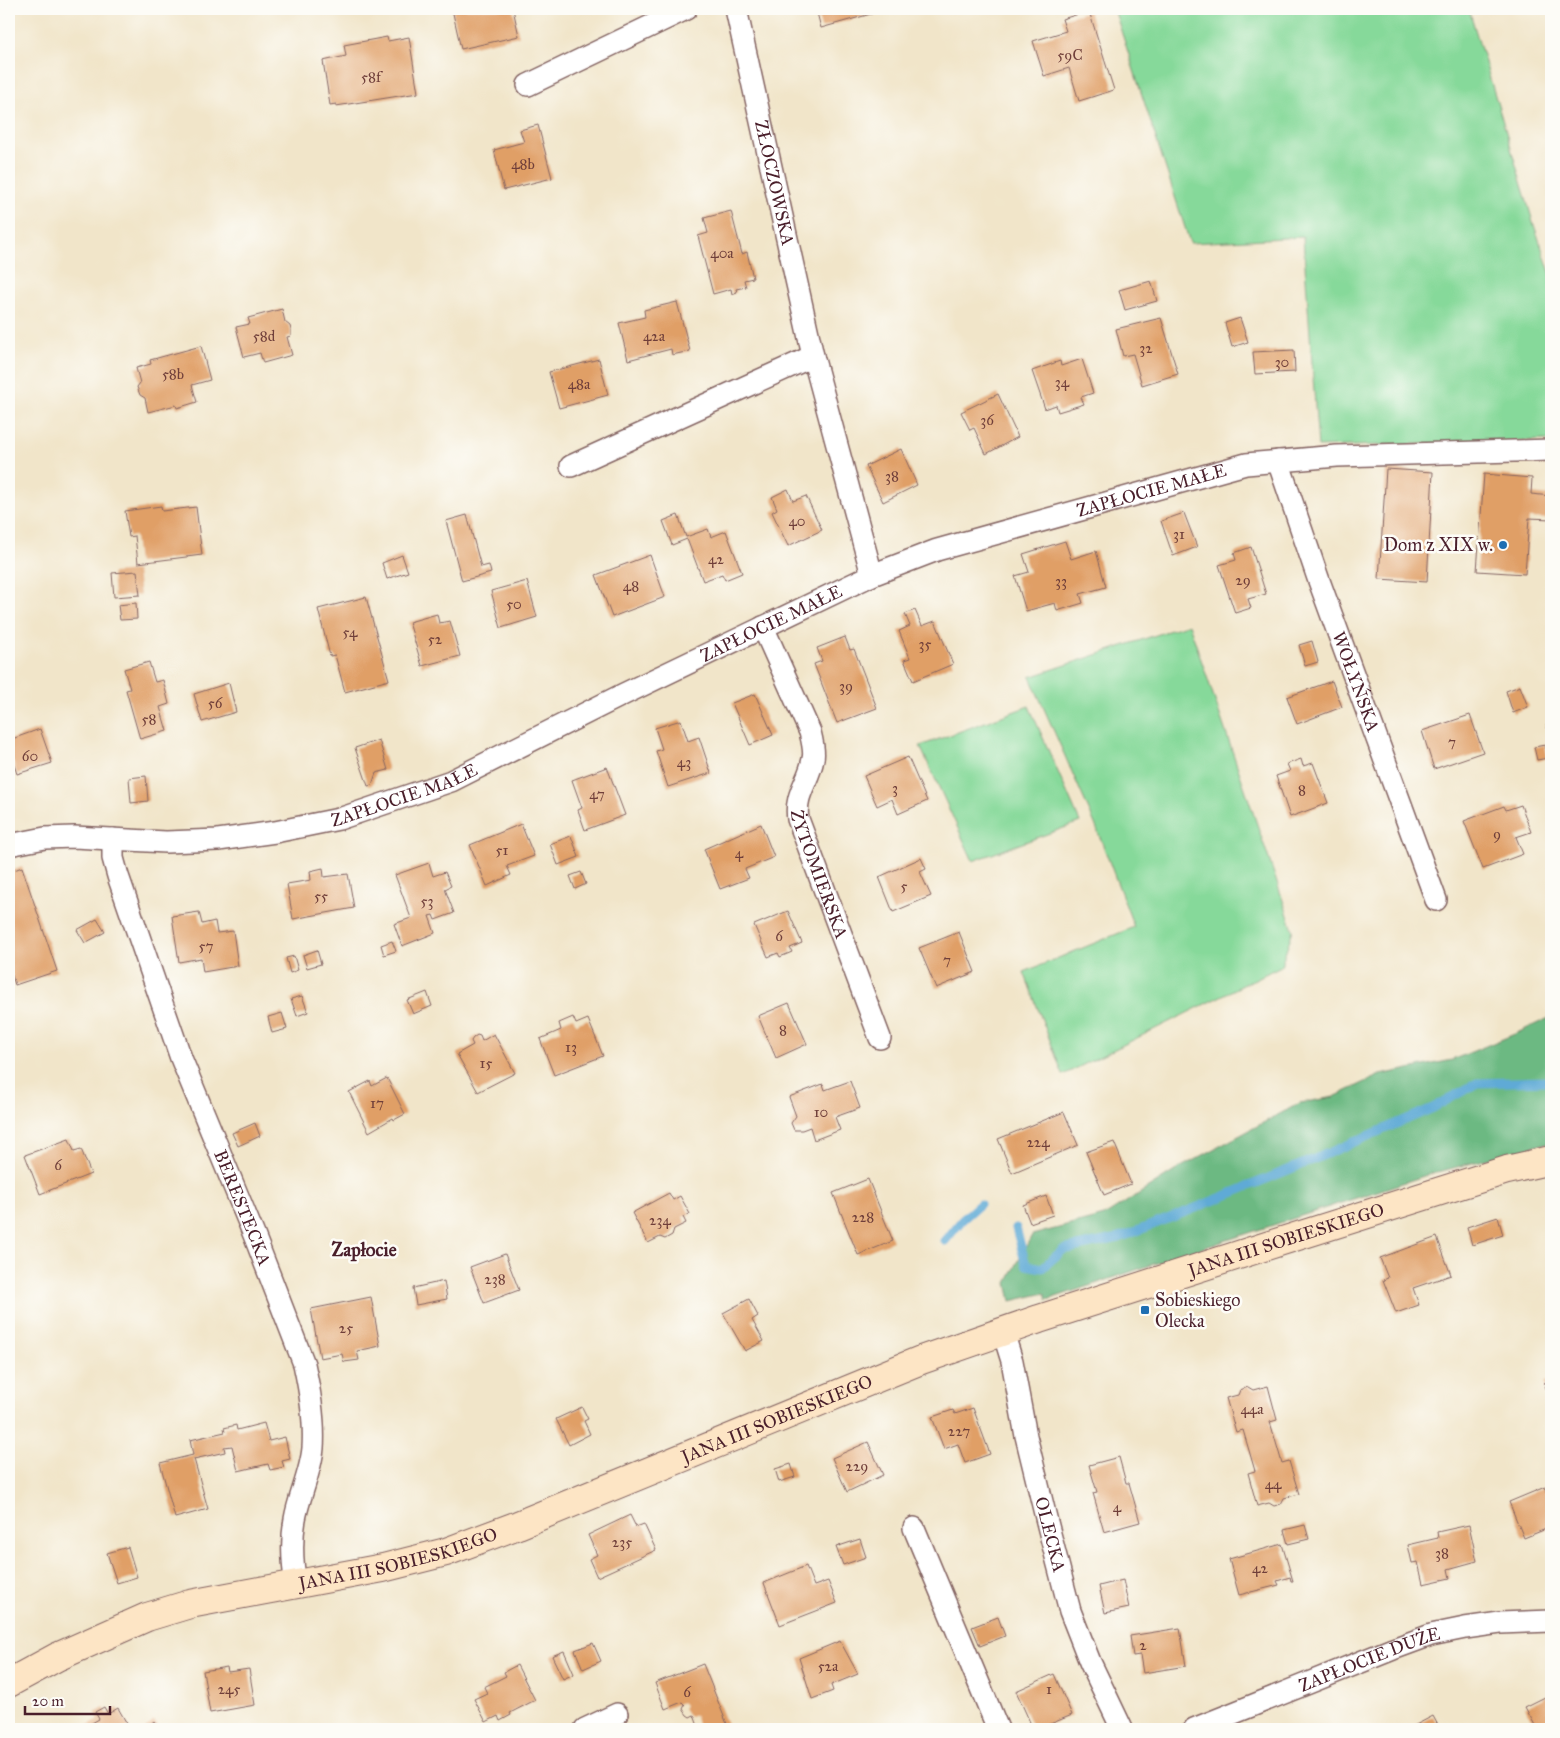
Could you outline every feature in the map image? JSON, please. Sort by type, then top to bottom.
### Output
[{"type":"street","points":[[528,85],[686,9]]},
{"type":"street","name":"ZŁOCZOWSKA","points":[[736,9],[813,356],[872,575]]},
{"type":"street","points":[[572,466],[813,356]]},
{"type":"street","name":"ZAPŁOCIE MAŁE","points":[[9,846],[45,838],[74,837],[166,842],[218,840],[275,832],[339,819],[451,781],[616,698],[872,575],[937,550],[1246,464],[1337,456],[1551,450]]},
{"type":"street","name":"WOŁYŃSKA","points":[[1278,461],[1318,578],[1436,900]]},
{"type":"street","name":"ŻYTOMIERSKA","points":[[763,627],[810,732],[813,748],[814,759],[796,808],[798,819],[880,1038]]},
{"type":"street","name":"BERESTECKA","points":[[113,839],[113,858],[118,876],[181,1058],[254,1235],[304,1364],[309,1383],[313,1450],[295,1520],[291,1549],[296,1585]]},
{"type":"street","name":"JANA III SOBIESKIEGO","points":[[9,1682],[57,1657],[147,1617],[190,1604],[383,1568],[446,1552],[518,1525],[921,1360],[1279,1242],[1507,1170],[1551,1160]]},
{"type":"street","name":"OLECKA","points":[[1003,1332],[1012,1361],[1026,1436],[1042,1503],[1070,1610],[1090,1662],[1122,1729]]},
{"type":"street","points":[[914,1528],[998,1729]]},
{"type":"street","name":"ZAPŁOCIE DUŻE","points":[[1199,1728],[1431,1635],[1500,1623],[1551,1621]]},
{"type":"street","points":[[585,1729],[617,1714]]},
{"type":"green space","points":[[1114,9],[1469,9],[1534,225],[1551,275],[1551,440],[1318,447],[1303,237],[1190,243]]},
{"type":"green space","points":[[1189,624],[1293,930],[1281,966],[1063,1075],[1024,972],[1134,927],[1095,824],[1030,677]]},
{"type":"green space","points":[[1029,706],[1080,822],[973,861],[920,746]]},
{"type":"green space","points":[[1551,1017],[1551,1142],[1427,1175],[1047,1300],[1045,1293],[1011,1301],[1007,1283],[1032,1235],[1104,1216],[1181,1167],[1300,1103],[1334,1097],[1380,1075],[1452,1060]]},
{"type":"building","points":[[452,9],[513,9],[519,36],[461,49]]},
{"type":"building","points":[[816,9],[877,9],[878,12],[821,28]]},
{"type":"building","points":[[1089,11],[1114,90],[1079,101],[1069,68],[1044,76],[1033,41],[1066,31],[1062,19]]},
{"type":"building","points":[[387,37],[388,41],[409,37],[418,93],[336,106],[336,104],[330,105],[323,61],[346,56],[344,45]]},
{"type":"building","points":[[538,125],[552,178],[504,190],[494,150],[524,142],[520,130]]},
{"type":"building","points":[[731,211],[742,254],[747,252],[753,278],[744,280],[746,287],[736,289],[737,292],[732,294],[731,289],[713,294],[698,236],[708,233],[704,218]]},
{"type":"building","points":[[1151,281],[1157,301],[1125,310],[1119,290]]},
{"type":"building","points":[[677,302],[690,351],[672,355],[671,349],[628,360],[619,323],[645,317],[644,310]]},
{"type":"building","points":[[282,309],[285,322],[290,326],[291,330],[291,336],[287,337],[292,355],[263,363],[260,353],[244,357],[236,327],[250,324],[248,318]]},
{"type":"building","points":[[1161,318],[1178,374],[1142,385],[1133,354],[1123,356],[1116,329]]},
{"type":"building","points":[[1240,318],[1248,342],[1232,347],[1225,323]]},
{"type":"building","points":[[201,346],[210,380],[192,385],[197,402],[177,408],[176,405],[148,412],[145,398],[140,395],[137,387],[140,383],[136,368],[151,364],[150,360]]},
{"type":"building","points":[[1294,350],[1295,372],[1255,374],[1253,352]]},
{"type":"building","points":[[599,359],[608,395],[559,408],[549,372]]},
{"type":"building","points":[[1082,359],[1093,393],[1081,397],[1084,404],[1058,412],[1056,405],[1045,409],[1032,371],[1060,361],[1061,366]]},
{"type":"building","points":[[998,394],[1018,437],[986,454],[974,428],[970,430],[961,412]]},
{"type":"building","points":[[901,449],[917,485],[883,502],[866,466]]},
{"type":"building","points":[[1386,469],[1433,472],[1427,582],[1379,579]]},
{"type":"building","name":"Dom z XIX w.","points":[[1484,474],[1532,478],[1531,494],[1551,496],[1551,519],[1529,518],[1525,574],[1477,571]]},
{"type":"building","points":[[788,489],[793,501],[806,496],[822,530],[788,546],[772,512],[777,509],[772,497]]},
{"type":"building","points":[[161,506],[162,511],[196,507],[202,555],[138,563],[135,536],[129,537],[125,511]]},
{"type":"building","points":[[1184,513],[1197,547],[1173,556],[1161,521]]},
{"type":"building","points":[[467,515],[481,567],[489,565],[491,573],[462,581],[446,521]]},
{"type":"building","points":[[678,515],[686,537],[708,529],[711,537],[726,531],[742,573],[725,580],[722,574],[703,581],[687,539],[672,545],[663,521]]},
{"type":"building","points":[[1065,541],[1071,559],[1096,551],[1106,587],[1080,594],[1083,603],[1057,611],[1055,603],[1026,611],[1015,576],[1029,572],[1023,554]]},
{"type":"building","points":[[1251,547],[1266,594],[1248,599],[1251,608],[1235,613],[1219,565],[1236,560],[1234,553]]},
{"type":"building","points":[[402,555],[408,572],[387,579],[382,563]]},
{"type":"building","points":[[650,555],[665,597],[612,617],[596,575]]},
{"type":"building","points":[[137,571],[140,595],[114,597],[112,573]]},
{"type":"building","points":[[527,581],[537,617],[501,628],[491,591]]},
{"type":"building","points":[[366,597],[389,680],[345,692],[335,655],[330,656],[318,609]]},
{"type":"building","points":[[136,603],[137,619],[120,620],[118,605]]},
{"type":"building","points":[[915,610],[922,626],[935,621],[953,664],[913,681],[904,660],[910,658],[899,631],[910,626],[905,614]]},
{"type":"building","points":[[437,614],[439,623],[450,621],[460,656],[422,666],[409,622]]},
{"type":"building","points":[[845,637],[850,650],[854,649],[877,708],[837,723],[814,664],[822,661],[817,648]]},
{"type":"building","points":[[1312,641],[1318,662],[1305,666],[1299,645]]},
{"type":"building","points":[[149,662],[155,682],[163,680],[169,704],[160,707],[167,731],[140,739],[126,690],[130,689],[124,669]]},
{"type":"building","points":[[1332,681],[1342,707],[1297,724],[1287,697]]},
{"type":"building","points":[[229,683],[236,712],[202,722],[194,694]]},
{"type":"building","points":[[1520,686],[1528,707],[1513,713],[1506,691]]},
{"type":"building","points":[[755,694],[773,735],[750,745],[732,703]]},
{"type":"building","points":[[1470,715],[1483,752],[1434,769],[1422,731]]},
{"type":"building","points":[[681,720],[688,741],[699,737],[711,773],[668,787],[656,751],[662,749],[655,728]]},
{"type":"building","points":[[1551,722],[1551,736],[1550,737],[1546,724]]},
{"type":"building","points":[[40,729],[52,763],[17,774],[9,750],[9,740]]},
{"type":"building","points":[[379,740],[388,770],[376,773],[372,785],[368,786],[355,748]]},
{"type":"building","points":[[1545,745],[1548,758],[1537,760],[1534,747]]},
{"type":"building","points":[[908,757],[927,801],[898,814],[892,799],[877,806],[864,776]]},
{"type":"building","points":[[1301,759],[1303,766],[1313,763],[1328,803],[1290,817],[1276,776],[1290,771],[1287,764]]},
{"type":"building","points":[[607,767],[625,815],[585,830],[578,810],[582,808],[572,780]]},
{"type":"building","points":[[146,776],[148,801],[131,803],[129,778]]},
{"type":"building","points":[[1521,805],[1531,832],[1516,837],[1523,854],[1483,869],[1464,821],[1504,806],[1506,810]]},
{"type":"building","points":[[521,824],[534,856],[507,866],[511,875],[487,886],[470,845]]},
{"type":"building","points":[[761,824],[774,857],[745,869],[749,878],[720,889],[704,849]]},
{"type":"building","points":[[571,836],[579,857],[558,865],[550,844]]},
{"type":"building","points":[[921,858],[926,869],[920,872],[931,896],[893,912],[879,877]]},
{"type":"building","points":[[429,863],[433,876],[445,872],[451,886],[445,889],[454,913],[435,920],[433,915],[429,916],[435,933],[402,946],[394,924],[411,918],[395,875]]},
{"type":"building","points":[[22,867],[57,971],[15,985],[9,966],[9,872]]},
{"type":"building","points":[[323,868],[324,877],[348,874],[354,908],[293,919],[287,884],[311,880],[310,871]]},
{"type":"building","points":[[581,872],[586,884],[575,889],[570,876]]},
{"type":"building","points":[[788,911],[802,943],[790,948],[792,952],[780,957],[778,953],[768,957],[754,925]]},
{"type":"building","points":[[199,912],[202,924],[215,921],[217,933],[233,931],[238,966],[203,972],[201,958],[179,962],[172,916]]},
{"type":"building","points":[[97,919],[105,932],[85,943],[77,930]]},
{"type":"building","points":[[959,932],[975,972],[936,988],[919,948]]},
{"type":"building","points":[[392,941],[396,951],[384,955],[381,945]]},
{"type":"building","points":[[317,950],[321,964],[307,968],[303,955]]},
{"type":"building","points":[[294,956],[298,970],[290,973],[286,958]]},
{"type":"building","points":[[427,992],[432,1006],[413,1014],[407,1000]]},
{"type":"building","points":[[302,996],[308,1012],[297,1016],[291,999]]},
{"type":"building","points":[[789,1003],[807,1044],[776,1058],[758,1016]]},
{"type":"building","points":[[282,1013],[287,1029],[272,1033],[268,1017]]},
{"type":"building","points":[[573,1017],[576,1024],[588,1019],[603,1056],[554,1075],[540,1039],[561,1030],[559,1023]]},
{"type":"building","points":[[494,1034],[515,1073],[478,1092],[457,1054],[473,1045],[471,1041],[477,1035],[480,1036],[482,1041]]},
{"type":"building","points":[[387,1078],[405,1114],[394,1120],[393,1118],[369,1132],[349,1092],[370,1081],[372,1086]]},
{"type":"building","points":[[850,1081],[860,1108],[835,1117],[840,1130],[814,1140],[810,1127],[794,1130],[791,1123],[796,1116],[789,1097],[823,1084],[825,1090]]},
{"type":"building","points":[[1064,1112],[1078,1145],[1012,1173],[998,1139]]},
{"type":"building","points":[[255,1123],[260,1136],[238,1146],[232,1133]]},
{"type":"building","points":[[69,1139],[74,1151],[81,1149],[91,1174],[40,1194],[25,1155]]},
{"type":"building","points":[[1114,1142],[1131,1184],[1104,1195],[1086,1152]]},
{"type":"building","points":[[868,1179],[893,1241],[858,1255],[833,1193]]},
{"type":"building","points":[[669,1193],[673,1200],[680,1196],[690,1214],[683,1217],[686,1223],[674,1229],[672,1235],[665,1239],[660,1237],[648,1243],[632,1213]]},
{"type":"building","points":[[1046,1196],[1053,1215],[1030,1223],[1023,1205]]},
{"type":"building","points":[[1498,1217],[1503,1235],[1472,1245],[1467,1227]]},
{"type":"building","points":[[1437,1237],[1451,1275],[1413,1288],[1419,1305],[1396,1313],[1383,1280],[1388,1278],[1380,1258]]},
{"type":"building","points":[[505,1254],[519,1290],[484,1303],[470,1267]]},
{"type":"building","points":[[444,1281],[447,1299],[416,1305],[413,1288]]},
{"type":"building","points":[[371,1297],[380,1346],[357,1351],[359,1360],[344,1362],[342,1354],[320,1358],[311,1309]]},
{"type":"building","points":[[749,1299],[758,1316],[752,1320],[764,1341],[745,1351],[723,1313]]},
{"type":"building","points":[[1551,1379],[1551,1401],[1544,1383]]},
{"type":"building","points":[[1268,1386],[1277,1420],[1270,1422],[1282,1463],[1289,1461],[1299,1494],[1284,1498],[1281,1504],[1274,1506],[1269,1503],[1257,1506],[1248,1473],[1255,1471],[1243,1430],[1236,1432],[1226,1398],[1238,1395],[1240,1390],[1248,1387],[1253,1390]]},
{"type":"building","points":[[582,1407],[588,1419],[584,1421],[590,1434],[569,1445],[556,1419]]},
{"type":"building","points":[[973,1408],[990,1454],[965,1463],[958,1444],[944,1449],[932,1417],[953,1410],[955,1414]]},
{"type":"building","points":[[264,1423],[269,1441],[285,1437],[290,1459],[282,1461],[284,1467],[270,1470],[268,1464],[238,1471],[232,1446],[224,1447],[225,1452],[194,1459],[208,1509],[175,1518],[160,1463],[193,1455],[190,1440],[225,1432],[224,1428],[236,1425],[237,1430]]},
{"type":"building","points":[[868,1442],[883,1475],[847,1492],[832,1458]]},
{"type":"building","points":[[1119,1457],[1126,1483],[1129,1483],[1140,1522],[1104,1532],[1093,1493],[1097,1492],[1089,1465]]},
{"type":"building","points":[[791,1464],[795,1477],[779,1482],[775,1469]]},
{"type":"building","points":[[1545,1487],[1551,1502],[1551,1527],[1524,1538],[1509,1502]]},
{"type":"building","points":[[630,1515],[636,1527],[644,1524],[656,1550],[597,1577],[589,1559],[597,1555],[588,1535]]},
{"type":"building","points":[[1305,1525],[1309,1539],[1288,1544],[1284,1530]]},
{"type":"building","points":[[1469,1525],[1477,1561],[1448,1569],[1450,1578],[1423,1584],[1418,1562],[1412,1563],[1408,1545],[1438,1538],[1437,1532]]},
{"type":"building","points":[[860,1539],[866,1557],[843,1565],[836,1547]]},
{"type":"building","points":[[1282,1544],[1293,1581],[1291,1581],[1290,1577],[1277,1581],[1279,1585],[1239,1595],[1229,1559]]},
{"type":"building","points":[[128,1547],[137,1577],[117,1583],[107,1553]]},
{"type":"building","points":[[806,1566],[814,1586],[828,1581],[837,1603],[780,1625],[764,1583]]},
{"type":"building","points":[[1123,1580],[1129,1608],[1105,1613],[1099,1586]]},
{"type":"building","points":[[998,1617],[1005,1636],[980,1646],[972,1627]]},
{"type":"building","points":[[1180,1628],[1186,1666],[1143,1673],[1140,1655],[1133,1656],[1130,1636]]},
{"type":"building","points":[[840,1641],[858,1674],[831,1685],[833,1691],[812,1699],[799,1658]]},
{"type":"building","points":[[593,1643],[601,1661],[583,1669],[575,1650]]},
{"type":"building","points":[[564,1651],[574,1674],[563,1679],[552,1656]]},
{"type":"building","points":[[703,1664],[727,1724],[714,1729],[699,1729],[694,1715],[690,1717],[687,1715],[683,1709],[685,1705],[682,1702],[665,1709],[655,1683]]},
{"type":"building","points":[[517,1665],[535,1700],[510,1713],[511,1715],[500,1721],[498,1716],[486,1722],[474,1699],[487,1693],[484,1687],[506,1676],[504,1672]]},
{"type":"building","points":[[227,1667],[228,1672],[249,1669],[255,1705],[210,1713],[203,1671]]},
{"type":"building","points":[[1054,1674],[1072,1715],[1038,1729],[1033,1729],[1016,1691]]},
{"type":"building","points":[[1551,1694],[1551,1729],[1537,1729],[1525,1707]]},
{"type":"building","points":[[104,1707],[108,1714],[118,1708],[130,1729],[84,1729],[99,1719],[95,1712]]},
{"type":"building","points":[[1433,1716],[1440,1729],[1408,1729]]},
{"type":"building","points":[[154,1721],[161,1729],[145,1729]]},
{"type":"waterway","points":[[1016,1228],[1026,1265],[1042,1268],[1063,1250],[1119,1238],[1193,1209],[1433,1108],[1477,1083],[1551,1081]]},
{"type":"waterway","points":[[945,1241],[962,1220],[980,1204]]},
{"type":"place","name":"Dom z XIX w.","points":[[1503,545]]},
{"type":"place","name":"Sobieskiego Olecka","points":[[1145,1310]]},
{"type":"district","name":"Zapłocie","points":[[364,1249]]}]
